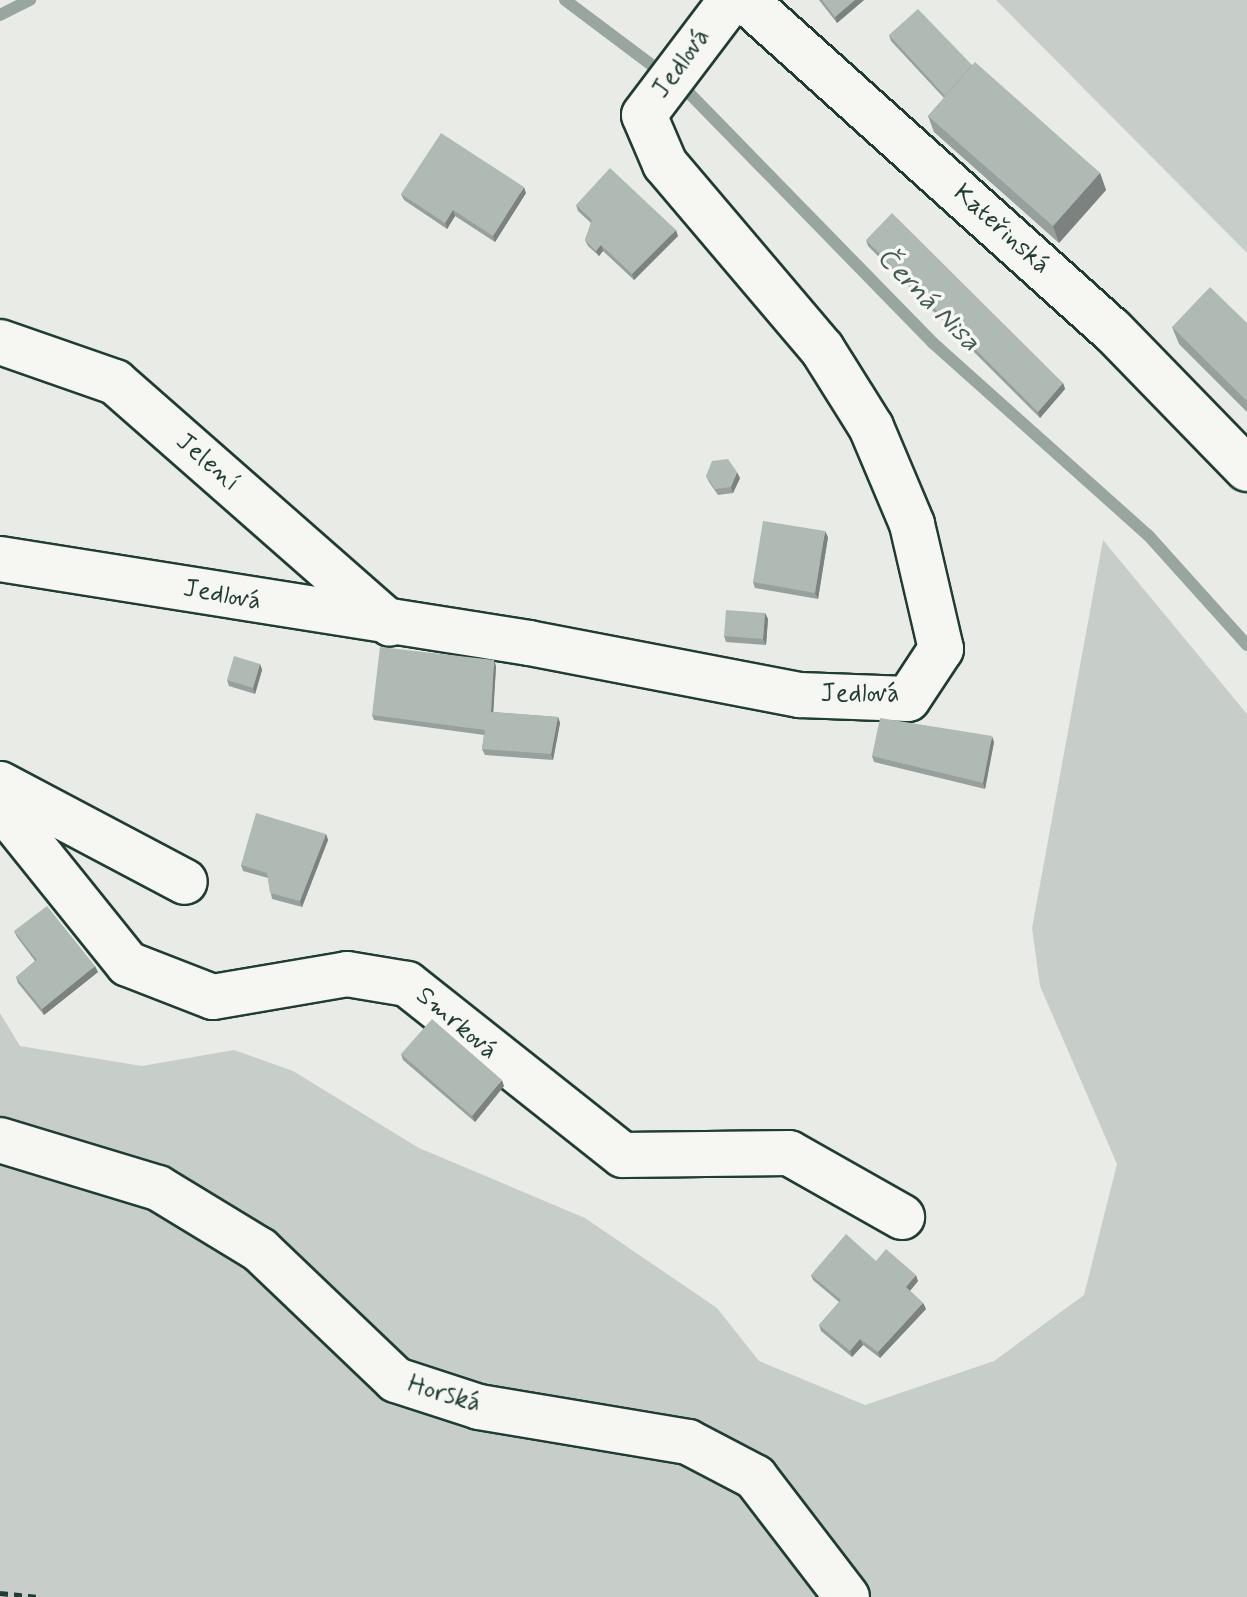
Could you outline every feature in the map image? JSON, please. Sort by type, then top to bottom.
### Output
[{"type":"street","name":"Jedlová","points":[[0,559],[800,695],[908,699],[941,649],[912,524],[871,427],[822,349],[665,164],[644,115],[699,38],[731,0]]},
{"type":"street","name":"Kateřinská","points":[[745,0],[1112,330],[1247,469]]},
{"type":"street","name":"Jelení","points":[[0,342],[115,382],[390,624]]},
{"type":"street","points":[[0,784],[185,882]]},
{"type":"street","name":"Smrková","points":[[0,805],[128,964],[213,997],[347,974],[407,984],[623,1155],[789,1153],[902,1217]]},
{"type":"street","name":"Horská","points":[[0,1140],[158,1188],[260,1250],[396,1380],[479,1407],[688,1442],[755,1477],[847,1597]]},
{"type":"path","points":[[0,1593],[36,1597]]},
{"type":"shaded area","points":[[996,0],[1247,0],[1247,253]]},
{"type":"shaded area","points":[[1103,540],[1247,714],[1247,1597],[0,1597],[0,1013],[20,1046],[142,1066],[234,1050],[293,1071],[419,1148],[585,1218],[717,1308],[759,1361],[865,1405],[994,1361],[1084,1295],[1117,1164],[1040,986],[1032,928]]},
{"type":"building","points":[[822,0],[855,0],[835,17]]},
{"type":"building","points":[[918,9],[972,65],[945,96],[889,35]]},
{"type":"building","points":[[975,62],[1100,173],[1053,226],[928,116]]},
{"type":"building","points":[[441,133],[524,187],[493,236],[453,210],[445,223],[401,194]]},
{"type":"building","points":[[610,168],[676,230],[632,274],[601,245],[596,251],[585,240],[592,220],[576,205]]},
{"type":"building","points":[[892,213],[1063,383],[1038,412],[866,240]]},
{"type":"building","points":[[1210,287],[1247,323],[1247,401],[1172,327]]},
{"type":"building","points":[[728,459],[737,472],[731,487],[715,489],[706,476],[712,461]]},
{"type":"building","points":[[763,521],[825,531],[815,593],[753,582]]},
{"type":"building","points":[[726,610],[765,613],[763,639],[724,636]]},
{"type":"building","points":[[380,647],[494,660],[491,712],[558,717],[551,754],[482,749],[485,730],[372,715]]},
{"type":"building","points":[[234,656],[260,664],[253,688],[227,680]]},
{"type":"building","points":[[880,718],[992,736],[983,783],[872,756]]},
{"type":"building","points":[[256,813],[326,834],[300,901],[270,893],[267,873],[241,865]]},
{"type":"building","points":[[47,906],[95,966],[42,1009],[16,977],[37,960],[14,931]]},
{"type":"building","points":[[432,1019],[502,1080],[472,1116],[401,1054]]},
{"type":"building","points":[[846,1234],[876,1261],[886,1249],[916,1275],[906,1287],[923,1303],[878,1352],[860,1339],[850,1351],[819,1325],[841,1300],[811,1275]]},
{"type":"waterway","points":[[0,15],[30,0]]},
{"type":"waterway","name":"Černá Nisa","points":[[565,0],[690,94],[933,343],[1148,535],[1247,645]]}]
